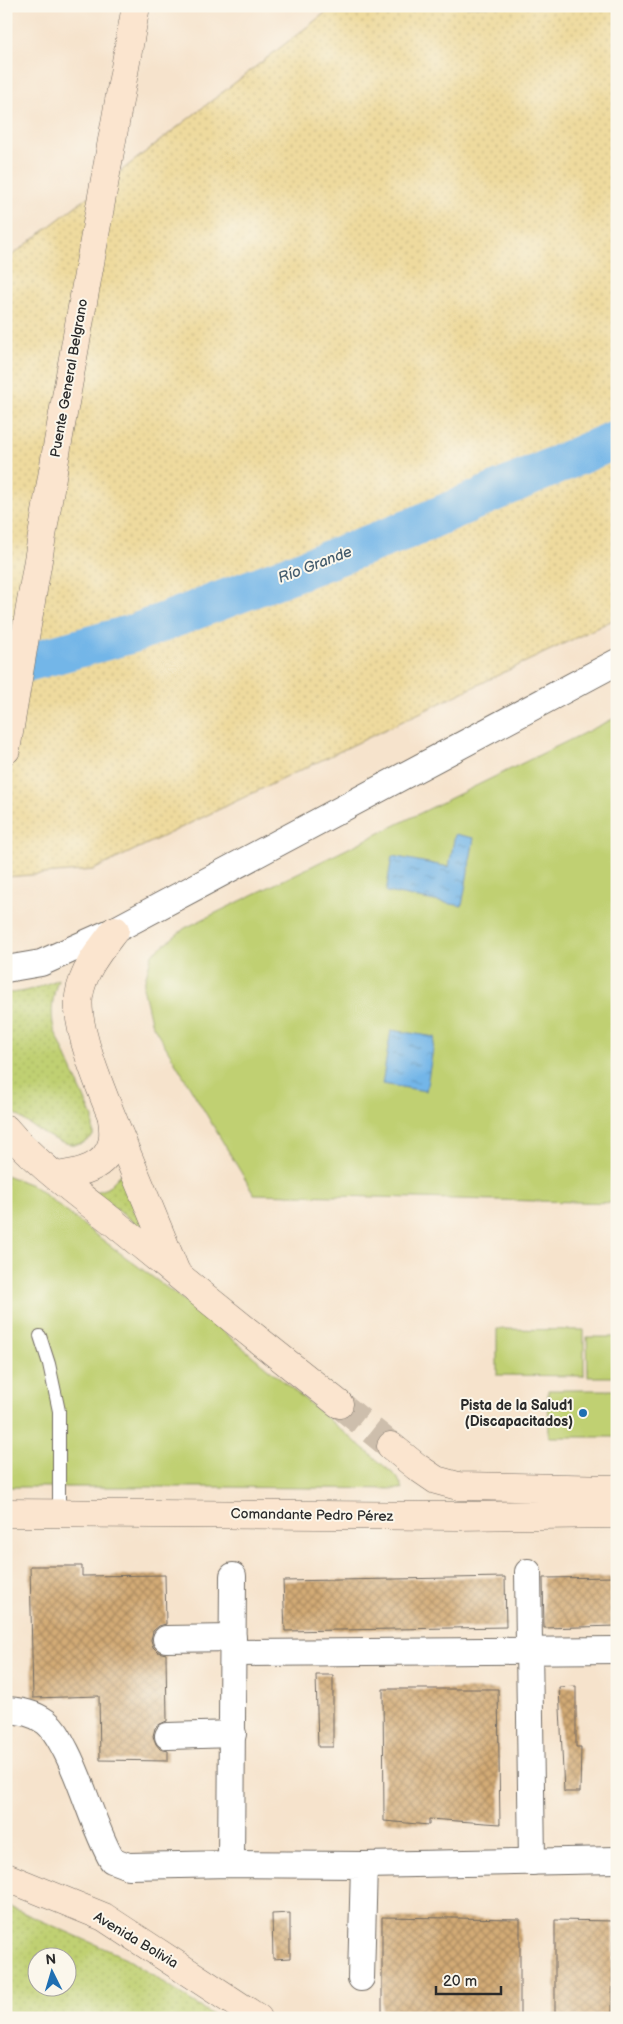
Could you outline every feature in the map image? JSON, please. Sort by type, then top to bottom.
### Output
[{"type":"main road","name":"Puente General Belgrano","points":[[6,750],[136,6]]},
{"type":"main road","points":[[115,930],[91,961],[82,984],[79,998],[79,1014],[87,1046],[112,1117],[178,1276]]},
{"type":"main road","points":[[57,1176],[79,1173],[101,1162],[109,1152],[113,1142],[112,1117]]},
{"type":"main road","points":[[6,1128],[15,1139],[57,1176],[178,1276],[339,1404]]},
{"type":"main road","points":[[391,1446],[436,1480],[458,1486],[617,1489]]},
{"type":"main road","name":"Comandante Pedro Pérez","points":[[6,1513],[458,1516],[617,1514]]},
{"type":"main road","name":"Avenida Bolivia","points":[[6,1877],[104,1918],[258,2018]]},
{"type":"street","points":[[6,969],[41,963],[115,930],[617,662]]},
{"type":"street","points":[[528,1572],[531,1652],[532,1862]]},
{"type":"street","points":[[231,1864],[233,1576]]},
{"type":"street","points":[[166,1640],[234,1645],[531,1652],[617,1650]]},
{"type":"street","points":[[6,1710],[34,1715],[46,1722],[58,1735],[76,1771],[103,1844],[112,1860],[128,1866],[231,1864],[364,1866],[617,1860]]},
{"type":"street","points":[[168,1736],[233,1734]]},
{"type":"street","points":[[361,1978],[364,1866]]},
{"type":"lane","points":[[40,1336],[49,1364],[59,1411],[58,1513]]},
{"type":"green space","points":[[617,717],[617,1203],[254,1194],[151,1022],[143,987],[152,954],[185,928]]},
{"type":"green space","points":[[58,979],[52,1016],[54,1029],[93,1118],[93,1136],[83,1143],[64,1143],[42,1133],[6,1106],[6,993],[32,989]]},
{"type":"green space","points":[[124,1171],[151,1235],[94,1193],[107,1188]]},
{"type":"green space","points":[[6,1175],[34,1186],[206,1317],[397,1477],[403,1489],[6,1487]]},
{"type":"green space","points":[[497,1329],[584,1330],[584,1376],[497,1375]]},
{"type":"green space","points":[[587,1337],[617,1337],[617,1377],[588,1377]]},
{"type":"green space","name":"Pista de la Salud1 (Discapacitados)","points":[[548,1390],[617,1390],[617,1437],[549,1437]]},
{"type":"green space","points":[[6,1905],[126,1958],[217,2018],[6,2018]]},
{"type":"sand","points":[[334,6],[617,6],[617,618],[93,870],[6,877],[6,260]]},
{"type":"water","points":[[455,834],[474,838],[462,906],[386,892],[392,856],[449,867]]},
{"type":"water","points":[[391,1030],[435,1037],[426,1091],[382,1084]]},
{"type":"building","points":[[30,1566],[82,1566],[82,1576],[165,1575],[166,1624],[159,1626],[153,1631],[151,1640],[153,1647],[158,1652],[166,1654],[167,1721],[155,1728],[153,1736],[160,1749],[168,1751],[168,1761],[100,1760],[99,1696],[33,1698]]},
{"type":"building","points":[[505,1577],[506,1627],[285,1631],[283,1581]]},
{"type":"building","points":[[617,1577],[617,1626],[544,1628],[543,1578]]},
{"type":"building","points":[[316,1675],[333,1675],[333,1747],[318,1747]]},
{"type":"building","points":[[576,1686],[576,1747],[581,1747],[580,1792],[564,1792],[559,1687]]},
{"type":"building","points":[[383,1689],[498,1689],[500,1824],[429,1819],[429,1825],[384,1821]]},
{"type":"building","points":[[290,1913],[290,1958],[273,1959],[272,1914]]},
{"type":"building","points":[[382,1917],[520,1919],[520,2018],[382,2018]]},
{"type":"building","points":[[555,1920],[613,1921],[612,2018],[555,2018]]},
{"type":"waterway","name":"Río Grande","points":[[6,668],[135,633],[404,531],[617,439]]},
{"type":"tunnel","points":[[339,1404],[391,1446]]},
{"type":"place","name":"Pista de la Salud1 (Discapacitados)","points":[[583,1413]]}]
